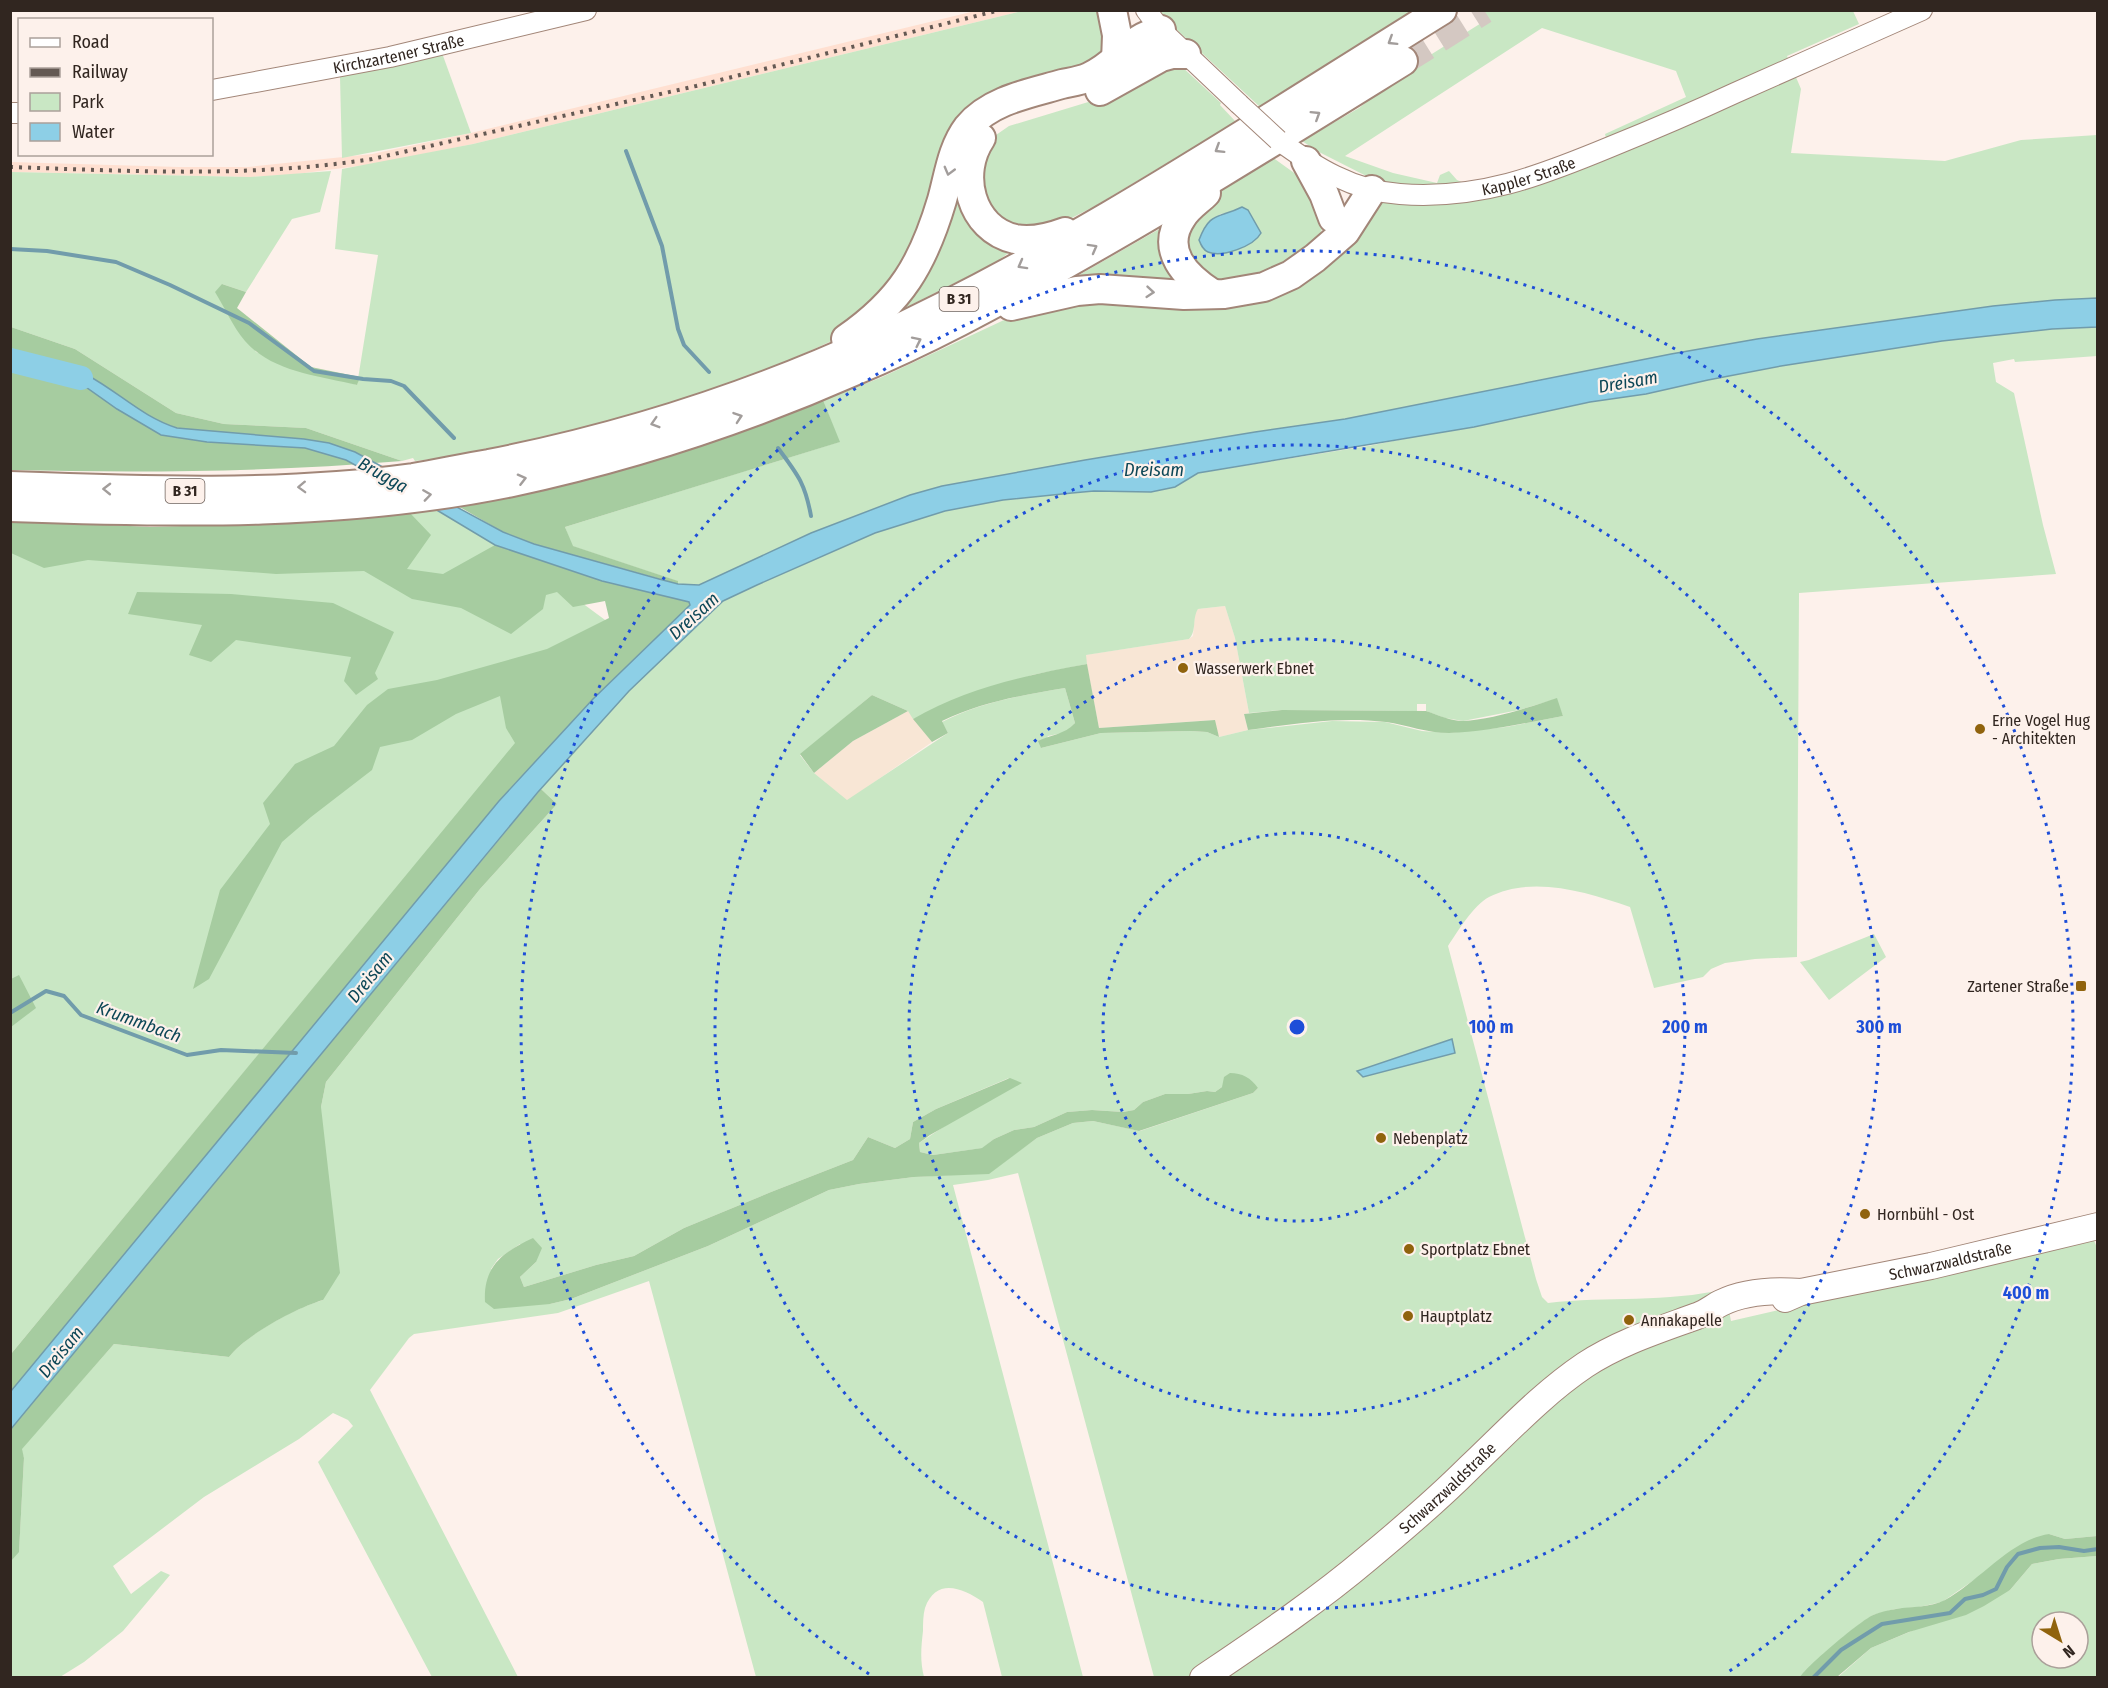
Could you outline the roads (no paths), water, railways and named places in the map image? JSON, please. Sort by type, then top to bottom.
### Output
[{"type":"highway","points":[[1112,10],[1125,66]]},
{"type":"highway","name":"B 31","points":[[10,486],[197,491],[317,487],[360,483],[438,473],[543,453],[706,407],[871,341],[1022,265],[1180,174],[1442,10]]},
{"type":"highway","points":[[1109,215],[1053,236],[1035,240],[1003,235],[981,217],[968,182],[969,168],[977,144],[983,136],[1004,120],[1110,87],[1125,66],[1137,41],[1153,20]]},
{"type":"highway","points":[[803,370],[870,322],[903,287],[930,238],[956,148],[967,128],[976,118],[999,104],[1125,66],[1172,54],[1186,54]]},
{"type":"highway","name":"B 31","points":[[10,507],[196,512],[302,508],[390,501],[512,482],[631,452],[743,415],[858,370],[968,317],[1109,240],[1248,158],[1403,61]]},
{"type":"highway","name":"B 31","points":[[1213,294],[1195,283],[1182,267],[1174,250],[1175,232],[1188,209],[1248,158]]},
{"type":"highway","points":[[1306,161],[1324,194],[1333,218]]},
{"type":"highway","points":[[1322,252],[1333,218],[1345,196],[1364,188]]},
{"type":"highway","points":[[968,317],[1077,291],[1100,289],[1184,295],[1250,291],[1271,284],[1303,267],[1345,232],[1364,188]]},
{"type":"main road","name":"Schwarzwaldstraße","points":[[1203,1677],[1305,1606],[1367,1559],[1447,1490],[1521,1417],[1562,1382],[1607,1353],[1653,1331],[1700,1315],[1723,1302],[1753,1294],[1778,1290],[1801,1292],[1931,1266],[2097,1226]]},
{"type":"street","name":"Kirchzartener Straße","points":[[213,90],[390,57],[586,10]]},
{"type":"street","name":"Kappler Straße","points":[[1125,10],[1153,20],[1278,140],[1306,161],[1338,179],[1364,188],[1399,194],[1429,195],[1480,191],[1538,176],[1682,117],[1922,10]]},
{"type":"water","points":[[1242,207],[1248,210],[1261,233],[1257,238],[1229,252],[1214,253],[1205,250],[1199,240],[1207,224],[1216,217]]},
{"type":"water","name":"Dreisam","points":[[2097,298],[2097,327],[2052,329],[1942,341],[1781,366],[1646,394],[1590,402],[1474,427],[1198,473],[1175,487],[1151,492],[1072,493],[1003,500],[945,511],[875,533],[723,601],[629,691],[538,792],[11,1429],[11,1391],[499,801],[593,699],[690,605],[689,602],[602,581],[495,545],[346,460],[305,448],[207,442],[161,435],[117,409],[80,383],[55,375],[49,370],[55,366],[76,370],[87,375],[142,411],[177,428],[329,443],[355,452],[503,532],[534,544],[678,584],[699,585],[811,533],[910,495],[942,486],[1085,460],[1345,419],[1757,339],[1993,306]]},
{"type":"water","points":[[1452,1039],[1455,1053],[1363,1077],[1357,1071]]},
{"type":"waterway","points":[[626,151],[662,246],[678,329],[684,345],[709,372]]},
{"type":"waterway","points":[[10,249],[47,251],[116,262],[249,323],[314,371],[391,381],[404,386],[454,438]]},
{"type":"waterway","name":"Brugga","points":[[10,360],[81,378]]},
{"type":"waterway","points":[[778,448],[800,480],[811,516]]},
{"type":"waterway","name":"Krummbach","points":[[10,1013],[46,991],[64,996],[81,1015],[187,1055],[221,1050],[296,1053]]},
{"type":"waterway","points":[[1813,1678],[1841,1650],[1882,1624],[1950,1613],[1965,1599],[1996,1589],[2007,1567],[2018,1554],[2040,1548],[2059,1547],[2084,1551],[2098,1549]]},
{"type":"tunnel","points":[[1403,61],[1484,10]]},
{"type":"railway","points":[[10,167],[191,172],[282,169],[372,159],[696,86],[1000,10]]},
{"type":"place","name":"Wasserwerk Ebnet","points":[[1183,668]]},
{"type":"place","name":"Erne Vogel Hug - Architekten","points":[[1980,729]]},
{"type":"place","name":"Zartener Straße","points":[[2081,986]]},
{"type":"place","name":"Nebenplatz","points":[[1381,1138]]},
{"type":"place","name":"Hornbühl - Ost","points":[[1865,1214]]},
{"type":"place","name":"Sportplatz Ebnet","points":[[1409,1249]]},
{"type":"place","name":"Hauptplatz","points":[[1408,1316]]},
{"type":"place","name":"Annakapelle","points":[[1629,1320]]}]
